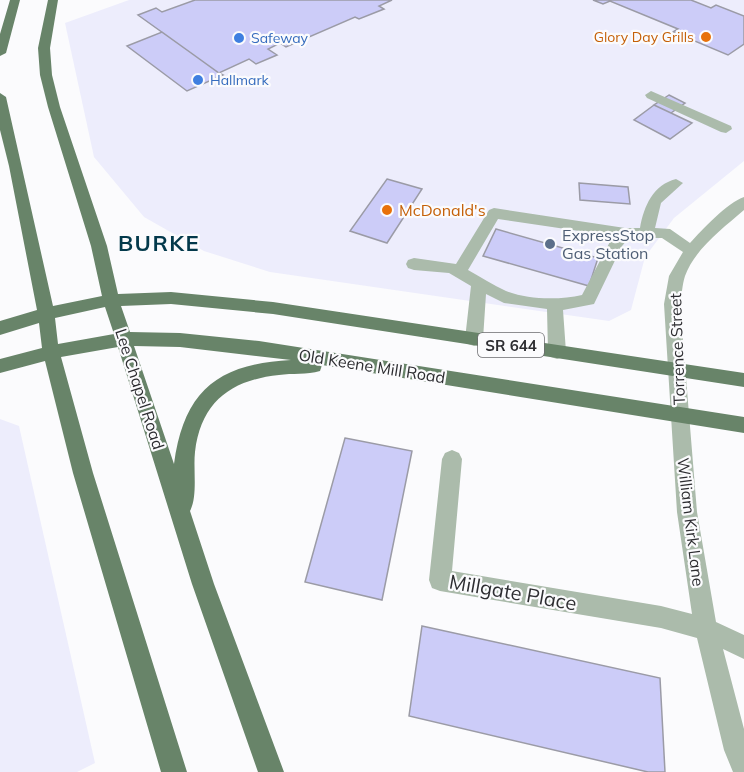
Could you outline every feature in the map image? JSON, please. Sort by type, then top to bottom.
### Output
[{"type":"main road","points":[[0,53],[15,0]]},
{"type":"main road","name":"Lee Chapel Road","points":[[53,0],[44,48],[46,75],[54,107],[99,246],[111,300],[123,339],[184,526],[271,772]]},
{"type":"main road","points":[[0,97],[46,314],[51,352],[83,473],[174,772]]},
{"type":"main road","name":"SR 644","points":[[0,328],[46,314],[111,300],[171,298],[273,308],[744,380]]},
{"type":"main road","name":"Old Keene Mill Road","points":[[0,366],[51,352],[123,339],[180,340],[214,343],[744,425]]},
{"type":"main road","points":[[184,526],[182,474],[184,446],[189,425],[209,396],[224,384],[258,370],[278,367],[366,366]]},
{"type":"street","points":[[651,95],[726,129]]},
{"type":"street","points":[[647,231],[651,204],[660,193],[676,183]]},
{"type":"street","name":"Torrence Street","points":[[680,415],[672,304],[677,278],[705,237],[744,202]]},
{"type":"street","points":[[459,272],[494,213],[625,233],[647,231],[665,233],[693,252]]},
{"type":"street","points":[[414,264],[452,268],[504,297],[569,304],[588,300],[616,243],[625,233]]},
{"type":"street","points":[[474,339],[479,284]]},
{"type":"street","points":[[555,304],[557,352]]},
{"type":"street","name":"William Kirk Lane","points":[[680,415],[687,512],[706,629],[737,750],[744,768]]},
{"type":"street","name":"Millgate Place","points":[[452,459],[440,580],[661,617],[706,629]]},
{"type":"street","points":[[706,629],[744,647]]},
{"type":"shaded area","points":[[129,0],[744,0],[744,161],[674,218],[645,257],[631,310],[609,321],[270,272],[204,251],[144,217],[94,157],[65,23]]},
{"type":"shaded area","points":[[0,419],[19,426],[95,763],[77,772],[0,772]]},
{"type":"building","name":"Safeway","points":[[195,0],[392,0],[379,6],[384,9],[359,19],[355,17],[286,47],[280,43],[268,49],[277,55],[256,64],[249,59],[219,73],[138,15],[156,8],[162,12]]},
{"type":"building","points":[[593,0],[691,0],[711,8],[716,5],[744,16],[744,44],[728,55],[673,32],[678,29],[610,1],[603,4]]},
{"type":"building","points":[[162,32],[223,75],[187,91],[127,46]]},
{"type":"building","points":[[669,95],[685,103],[671,113],[654,105]]},
{"type":"building","points":[[654,105],[692,123],[670,139],[634,120]]},
{"type":"building","name":"McDonald's","points":[[387,179],[422,189],[387,243],[350,231]]},
{"type":"building","points":[[579,183],[628,187],[630,204],[580,200]]},
{"type":"building","points":[[496,229],[598,258],[589,286],[483,256]]},
{"type":"building","points":[[345,438],[412,451],[382,600],[305,582]]},
{"type":"building","points":[[422,626],[660,678],[665,772],[648,772],[409,716]]},
{"type":"place","name":"Glory Day Grills","points":[[706,37]]},
{"type":"place","name":"Safeway","points":[[239,38]]},
{"type":"place","name":"Hallmark","points":[[198,80]]},
{"type":"place","name":"McDonald's","points":[[387,210]]},
{"type":"place","name":"ExpressStop Gas Station","points":[[550,244]]},
{"type":"district","name":"BURKE","points":[[159,243]]}]
